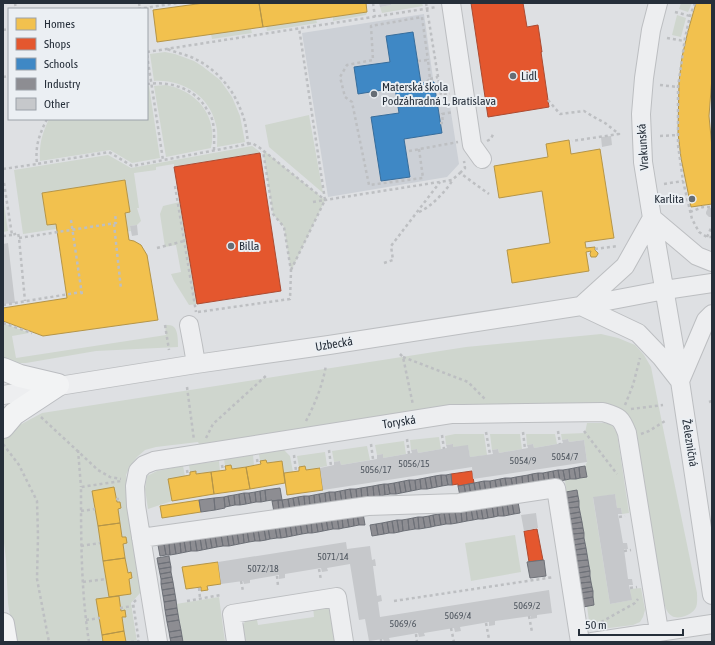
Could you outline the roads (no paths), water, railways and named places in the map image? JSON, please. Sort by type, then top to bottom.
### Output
[{"type":"main road","points":[[3,369],[20,376],[58,386]]},
{"type":"main road","points":[[3,427],[14,414],[58,386]]},
{"type":"main road","points":[[3,624],[6,642]]},
{"type":"street","name":"Vrakunská","points":[[658,3],[646,58],[641,114],[643,162],[665,290]]},
{"type":"street","points":[[451,4],[472,145],[482,159]]},
{"type":"street","points":[[712,262],[697,256],[652,218],[625,266],[581,306],[638,333],[661,357],[680,381],[706,320],[712,314]]},
{"type":"street","name":"Uzbecká","points":[[3,395],[196,364],[581,306],[665,290],[712,283]]},
{"type":"street","name":"Železničná","points":[[665,290],[712,595]]},
{"type":"street","points":[[191,317],[196,364]]},
{"type":"street","name":"Toryská","points":[[158,642],[136,506],[135,486],[138,471],[144,465],[154,461],[196,454],[451,414],[620,413],[627,433],[659,631]]},
{"type":"street","points":[[142,538],[368,506],[459,503],[556,488],[580,642]]},
{"type":"street","points":[[236,642],[232,614],[337,597],[344,642]]},
{"type":"street","points":[[592,634],[659,631],[712,624]]},
{"type":"place","name":"Lidl","points":[[513,76]]},
{"type":"place","name":"Materská škola Podzáhradná 1, Bratislava","points":[[374,94]]},
{"type":"place","name":"Karlita","points":[[692,199]]},
{"type":"place","name":"Billa","points":[[231,246]]}]
